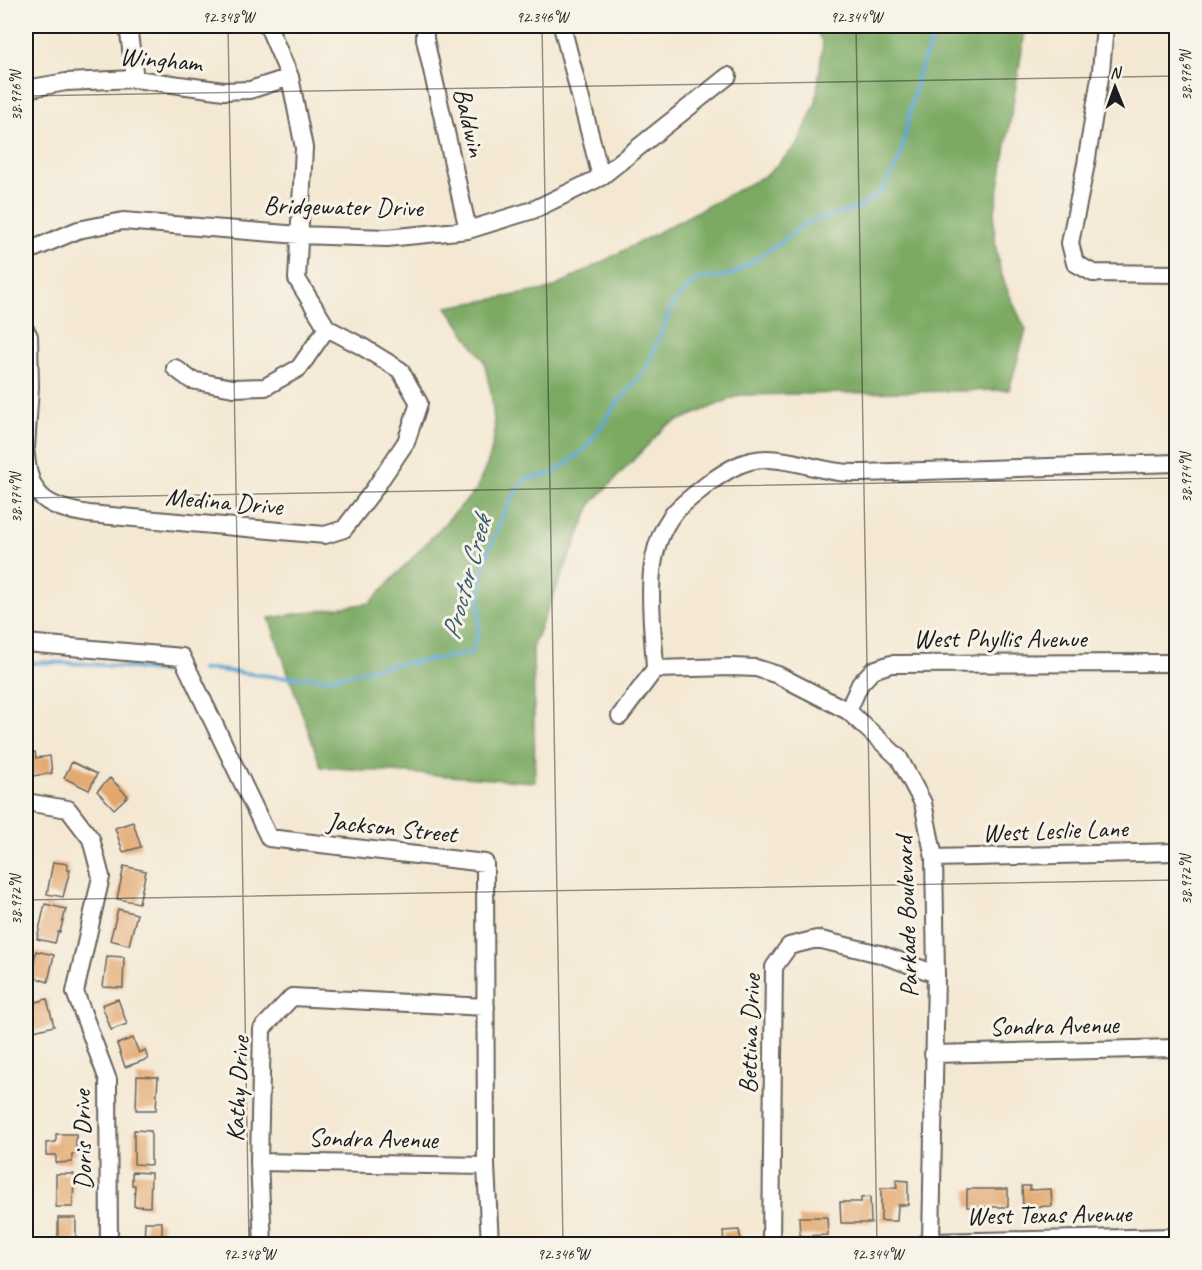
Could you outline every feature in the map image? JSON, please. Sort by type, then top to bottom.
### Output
[{"type":"street","points":[[128,26],[135,79]]},
{"type":"street","points":[[175,368],[191,380],[233,388],[265,387],[299,368],[327,328],[297,279],[304,148],[290,77],[268,26]]},
{"type":"street","name":"Baldwin","points":[[424,26],[468,230]]},
{"type":"street","points":[[562,26],[601,177]]},
{"type":"street","points":[[1105,26],[1101,71],[1086,164],[1070,243],[1072,253],[1075,262],[1093,273],[1176,274]]},
{"type":"street","name":"Bridgewater Drive","points":[[26,252],[78,230],[123,221],[299,235],[387,238],[468,230],[533,210],[601,177],[728,76]]},
{"type":"street","name":"Wingham","points":[[26,89],[66,82],[135,79],[225,92],[250,90],[290,77]]},
{"type":"street","name":"Medina Drive","points":[[26,455],[26,468],[32,485],[49,504],[64,510],[325,535],[344,529],[406,442],[419,403],[400,370],[327,328]]},
{"type":"street","points":[[26,331],[29,336],[30,387],[26,447]]},
{"type":"street","points":[[620,716],[655,669],[651,583],[655,554],[662,532],[675,513],[728,469],[747,461],[766,459],[784,460],[839,472],[862,473],[1176,463]]},
{"type":"street","name":"Jackson Street","points":[[26,643],[182,657],[269,838],[485,863],[486,1166],[490,1245]]},
{"type":"street","name":"West Phyllis Avenue","points":[[848,711],[860,684],[873,670],[891,664],[1176,663]]},
{"type":"street","name":"Parkade Boulevard","points":[[655,669],[756,668],[778,675],[848,711],[899,758],[923,803],[934,858],[936,974],[927,1243]]},
{"type":"street","name":"Doris Drive","points":[[26,802],[68,809],[91,839],[101,877],[75,992],[108,1080],[109,1245]]},
{"type":"street","name":"West Leslie Lane","points":[[934,858],[1176,852]]},
{"type":"street","name":"Bettina Drive","points":[[771,1245],[774,967],[789,946],[818,939],[880,954],[936,974]]},
{"type":"street","name":"Kathy Drive","points":[[263,1245],[260,1162],[262,1029],[292,997],[486,1007]]},
{"type":"street","name":"Sondra Avenue","points":[[933,1054],[1176,1048]]},
{"type":"street","name":"Sondra Avenue","points":[[260,1162],[486,1166]]},
{"type":"street","name":"West Texas Avenue","points":[[927,1243],[1176,1237]]},
{"type":"green space","points":[[813,26],[1026,26],[994,217],[996,249],[1002,276],[1026,330],[1009,390],[740,395],[666,426],[592,503],[533,645],[535,782],[321,767],[269,618],[370,603],[476,490],[490,457],[495,432],[491,392],[484,361],[447,307],[551,289],[768,174],[798,144],[816,102],[823,42]]},
{"type":"building","points":[[35,752],[36,758],[50,756],[52,773],[26,777],[26,754]]},
{"type":"building","points":[[72,762],[97,774],[89,790],[64,778]]},
{"type":"building","points":[[110,778],[128,796],[114,809],[97,791]]},
{"type":"building","points":[[133,822],[141,847],[123,852],[115,828]]},
{"type":"building","points":[[53,862],[68,864],[67,870],[70,870],[63,897],[47,894]]},
{"type":"building","points":[[124,866],[146,871],[139,903],[117,899]]},
{"type":"building","points":[[45,904],[66,909],[55,943],[37,939]]},
{"type":"building","points":[[118,909],[137,914],[129,945],[110,940]]},
{"type":"building","points":[[36,951],[54,955],[48,982],[31,976]]},
{"type":"building","points":[[107,956],[124,957],[123,988],[103,987]]},
{"type":"building","points":[[47,999],[54,1026],[26,1033],[26,1008],[30,1006],[29,1004]]},
{"type":"building","points":[[118,999],[127,1024],[111,1030],[102,1005]]},
{"type":"building","points":[[133,1038],[139,1053],[145,1050],[148,1059],[125,1067],[117,1044]]},
{"type":"building","points":[[137,1076],[158,1077],[156,1110],[136,1110]]},
{"type":"building","points":[[134,1130],[151,1131],[151,1165],[134,1164]]},
{"type":"building","points":[[56,1134],[76,1134],[76,1154],[72,1154],[72,1162],[56,1163],[56,1155],[46,1155],[46,1143],[56,1142]]},
{"type":"building","points":[[132,1172],[151,1173],[150,1207],[134,1206],[135,1185],[132,1185]]},
{"type":"building","points":[[56,1174],[74,1174],[73,1207],[56,1207]]},
{"type":"building","points":[[896,1180],[908,1181],[908,1205],[898,1205],[897,1221],[881,1221],[881,1188],[897,1188]]},
{"type":"building","points":[[1022,1186],[1030,1186],[1030,1190],[1051,1189],[1052,1206],[1023,1207]]},
{"type":"building","points":[[967,1189],[1008,1189],[1008,1207],[967,1207]]},
{"type":"building","points":[[870,1197],[871,1223],[841,1223],[840,1202],[861,1202],[861,1198]]},
{"type":"building","points":[[799,1217],[827,1217],[828,1235],[800,1236]]},
{"type":"building","points":[[58,1218],[76,1218],[76,1244],[58,1244]]},
{"type":"building","points":[[145,1222],[162,1222],[162,1244],[144,1244]]},
{"type":"building","points":[[739,1230],[742,1244],[724,1244],[723,1231]]},
{"type":"waterway","name":"Proctor Creek","points":[[202,670],[277,677],[331,678],[384,666],[471,654],[479,627],[480,593],[485,560],[506,508],[524,480],[554,473],[584,450],[618,402],[647,368],[673,304],[695,280],[731,275],[779,244],[805,223],[859,208],[881,192],[900,159],[918,74],[938,26]]},
{"type":"waterway","name":"Proctor Creek","points":[[26,663],[98,665],[169,673]]}]
